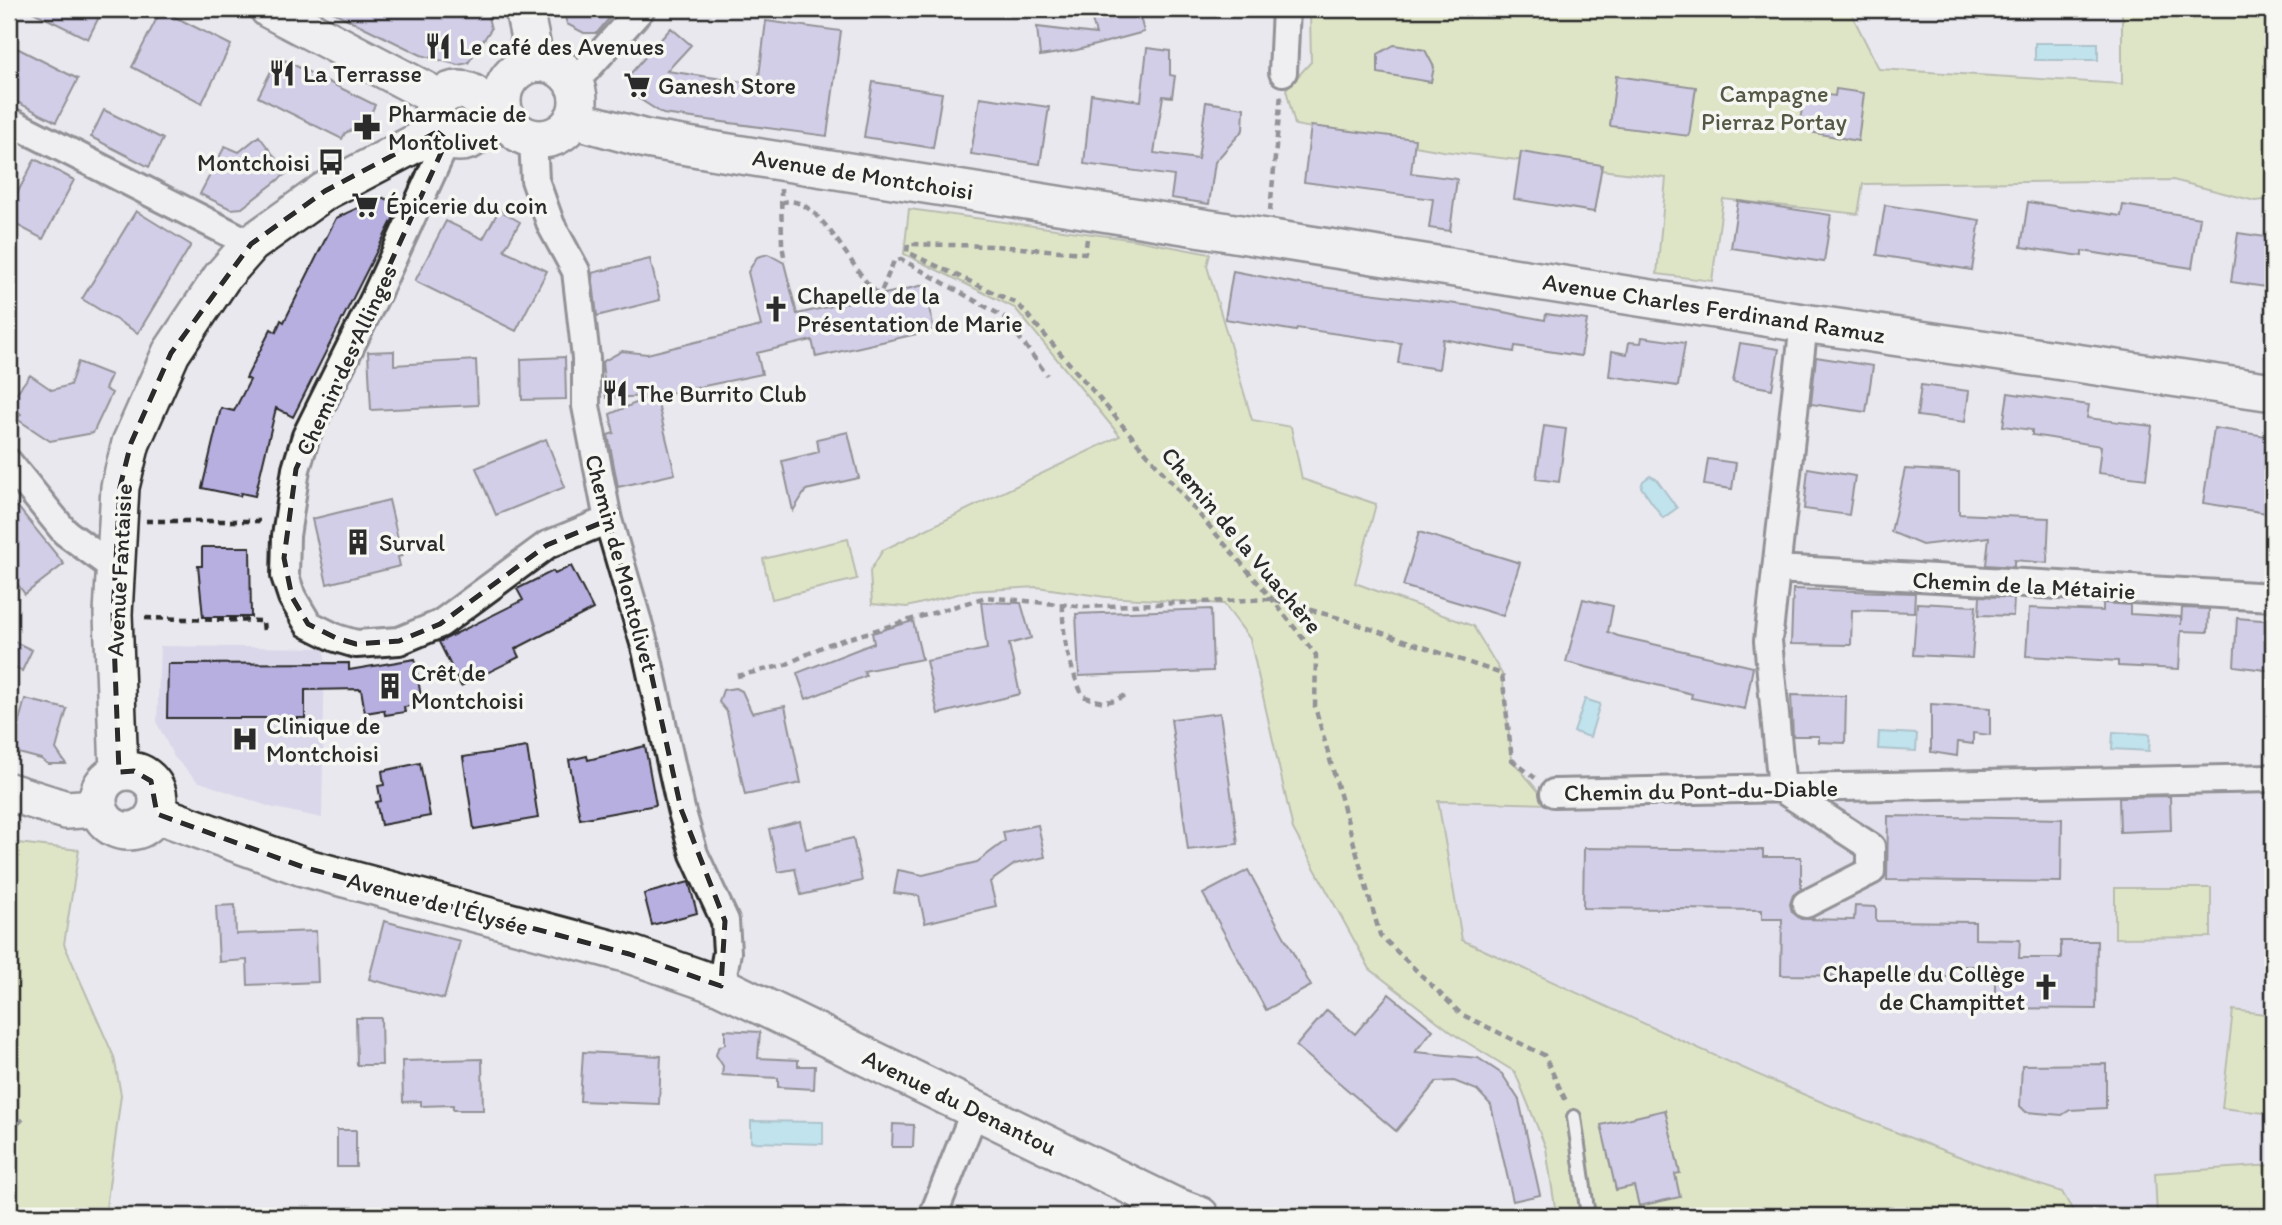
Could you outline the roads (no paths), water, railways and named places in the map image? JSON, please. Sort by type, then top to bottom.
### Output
[{"type":"street","points":[[269,9],[453,120],[526,135],[556,134],[573,101],[641,9]]},
{"type":"street","points":[[524,9],[521,72],[502,97],[503,111],[526,135]]},
{"type":"street","points":[[1283,72],[1286,9]]},
{"type":"street","points":[[453,120],[521,72],[557,67],[573,101]]},
{"type":"street","name":"Avenue de Montchoisi","points":[[573,101],[646,139],[1156,220]]},
{"type":"street","name":"Avenue Fantaisie","points":[[119,772],[113,625],[120,487],[131,443],[148,400],[197,311],[251,244],[325,191],[453,120]]},
{"type":"street","name":"Chemin des Allinges","points":[[453,120],[375,297],[306,436],[296,469],[285,547],[285,576],[294,603],[308,624],[336,638],[356,644],[399,641],[440,624],[547,545],[608,520]]},
{"type":"street","points":[[9,121],[251,244]]},
{"type":"street","name":"Chemin de Montolivet","points":[[526,135],[535,180],[551,225],[576,271],[586,358],[586,406],[608,520],[646,650],[681,810],[694,854],[725,921],[727,952],[721,986]]},
{"type":"street","name":"Avenue Charles Ferdinand Ramuz","points":[[1156,220],[1804,323],[2273,392]]},
{"type":"street","points":[[1804,323],[1769,641],[1782,789],[1871,847],[1871,871],[1806,904]]},
{"type":"street","points":[[9,463],[65,532],[114,568]]},
{"type":"street","name":"Chemin de la Métairie","points":[[1776,569],[2273,597]]},
{"type":"street","points":[[134,771],[151,781],[158,794],[157,814],[146,826],[135,831],[119,831],[104,821],[97,808],[98,792],[107,779],[119,772],[134,771]]},
{"type":"street","name":"Chemin du Pont-du-Diable","points":[[1554,793],[2273,778]]},
{"type":"street","points":[[9,792],[66,810],[97,808]]},
{"type":"street","name":"Avenue de l'Élysée","points":[[157,814],[303,867],[629,954],[721,986]]},
{"type":"street","name":"Avenue du Denantou","points":[[721,986],[1171,1205],[1200,1216]]},
{"type":"street","points":[[933,1216],[975,1110]]},
{"type":"lane","points":[[1574,1117],[1588,1216]]},
{"type":"water","points":[[2035,43],[2098,43],[2098,60],[2035,60]]},
{"type":"water","points":[[1650,476],[1656,479],[1677,508],[1663,518],[1641,487],[1643,481]]},
{"type":"water","points":[[1585,699],[1600,704],[1590,737],[1574,732]]},
{"type":"water","points":[[1879,732],[1917,734],[1916,751],[1878,749]]},
{"type":"water","points":[[2113,732],[2150,734],[2149,751],[2112,749]]},
{"type":"water","points":[[751,1121],[823,1122],[823,1144],[751,1142]]},
{"type":"place","name":"Le café des Avenues","points":[[438,46]]},
{"type":"place","name":"La Terrasse","points":[[282,73]]},
{"type":"place","name":"Ganesh Store","points":[[637,85]]},
{"type":"place","name":"Pharmacie de Montolivet","points":[[367,127]]},
{"type":"place","name":"Montchoisi","points":[[331,162]]},
{"type":"place","name":"Épicerie du coin","points":[[365,205]]},
{"type":"place","name":"Chapelle de la Présentation de Marie","points":[[776,309]]},
{"type":"place","name":"The Burrito Club","points":[[615,393]]},
{"type":"place","name":"Surval","points":[[358,542]]},
{"type":"place","name":"Crêt de Montchoisi","points":[[390,686]]},
{"type":"place","name":"Clinique de Montchoisi","points":[[245,739]]},
{"type":"place","name":"Chapelle du Collège de Champittet","points":[[2046,987]]},
{"type":"park label","name":"Campagne Pierraz Portay","points":[[1774,107]]}]
